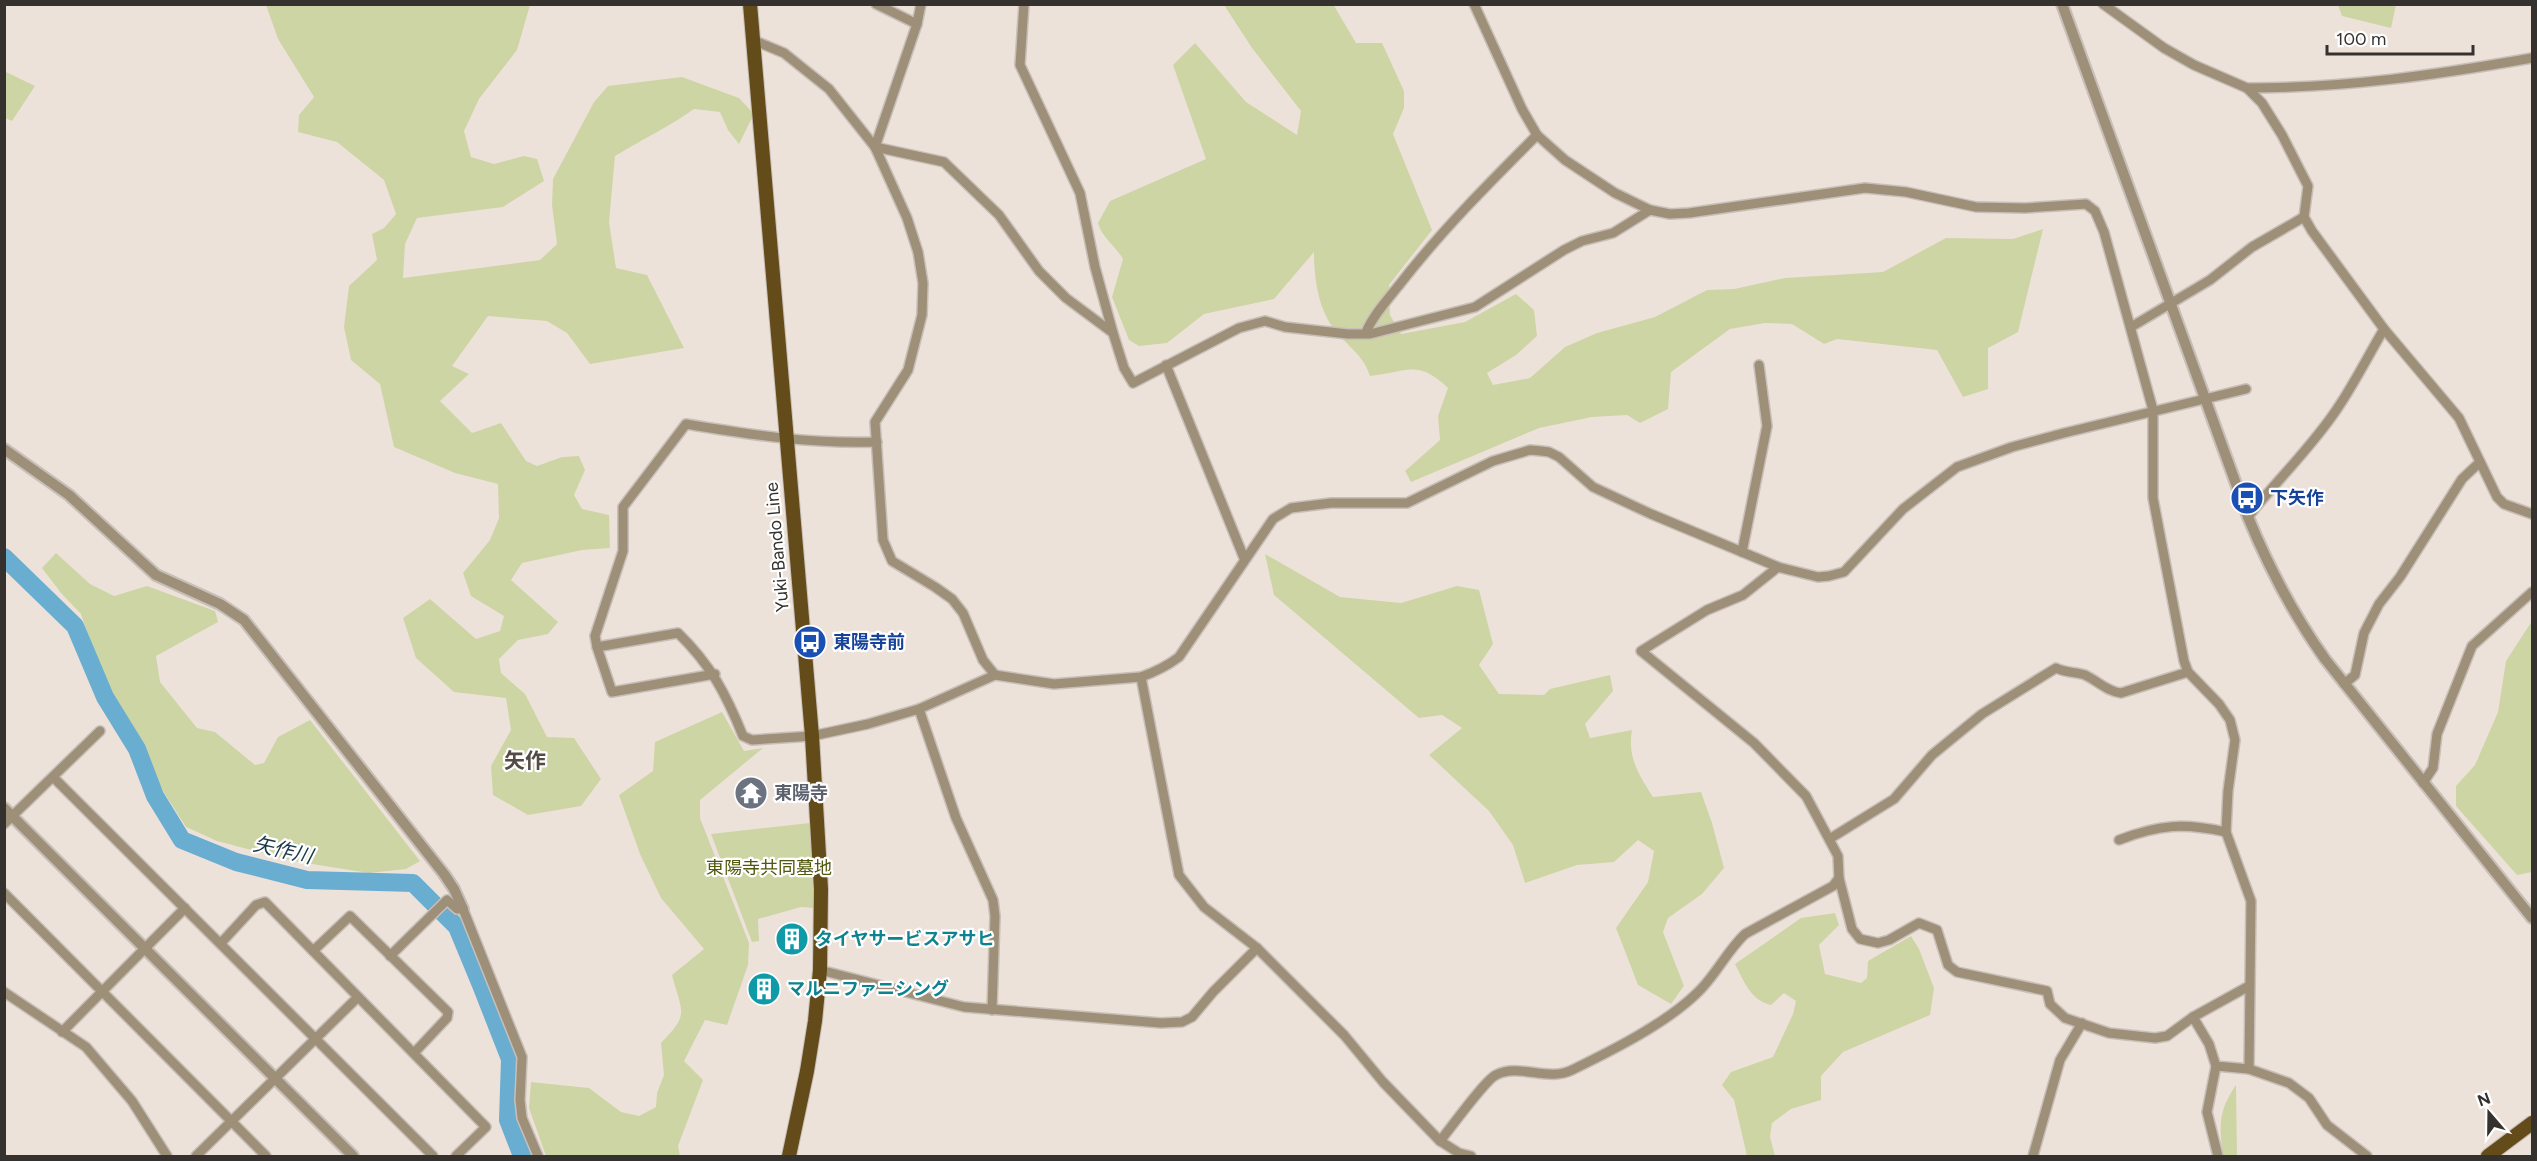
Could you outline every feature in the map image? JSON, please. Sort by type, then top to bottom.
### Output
[{"type":"main road","name":"Yuki-Bando Line","points":[[750,4],[812,736],[821,889],[820,970],[807,1071],[789,1156]]},
{"type":"main road","points":[[2488,1156],[2532,1123]]},
{"type":"street","points":[[876,4],[917,24]]},
{"type":"street","points":[[875,147],[917,24],[921,4]]},
{"type":"street","points":[[1024,4],[1020,65],[1080,192],[1095,267],[1113,333],[1124,368],[1133,383],[1239,328],[1265,321],[1285,327],[1348,334],[1366,332],[1370,334],[1475,307],[1564,250],[1582,241],[1613,233],[1650,210]]},
{"type":"street","points":[[1474,4],[1522,109],[1537,135],[1565,160],[1615,193],[1650,210],[1670,214],[1689,213],[1872,188],[1905,192],[1976,207],[2025,208],[2086,204],[2095,211],[2104,232],[2153,410],[2153,498],[2184,661],[2188,672],[2219,704],[2230,720],[2235,740],[2226,832],[2251,901],[2249,1069]]},
{"type":"street","points":[[2062,4],[2248,517],[2270,570],[2296,616],[2344,684],[2532,918]]},
{"type":"street","points":[[2103,4],[2164,48],[2193,65],[2247,88],[2262,103],[2282,135],[2308,186],[2304,217],[2312,231],[2384,329],[2459,418],[2494,492],[2504,504],[2532,514]]},
{"type":"street","points":[[753,40],[784,53],[829,89],[875,147],[907,218],[918,252],[923,283],[922,315],[908,370],[875,422],[883,540],[892,561],[952,599],[963,612],[983,660],[995,675]]},
{"type":"street","points":[[2247,88],[2304,88],[2418,78],[2532,58]]},
{"type":"street","points":[[1366,332],[1371,321],[1414,264],[1449,224],[1537,135]]},
{"type":"street","points":[[875,147],[944,162],[999,215],[1039,271],[1066,298],[1113,333]]},
{"type":"street","points":[[2131,327],[2210,280],[2252,247],[2304,217]]},
{"type":"street","points":[[2248,517],[2337,409],[2384,329]]},
{"type":"street","points":[[1166,365],[1244,558]]},
{"type":"street","points":[[1742,552],[1767,426],[1760,365]]},
{"type":"street","points":[[597,647],[678,633],[698,652],[715,674],[743,736],[752,740],[812,736],[868,724],[919,709],[995,675],[1054,684],[1141,677],[1169,665],[1179,657],[1230,584],[1244,558],[1273,519],[1291,508],[1331,503],[1407,503],[1493,461],[1530,450],[1550,452],[1559,457],[1593,487],[1778,567],[1818,577],[1844,572],[1903,508],[1957,467],[2012,447],[2153,410],[2247,389]]},
{"type":"street","points":[[715,674],[612,692],[595,636],[623,550],[623,507],[686,424],[786,440],[827,443],[877,442]]},
{"type":"street","points":[[5,449],[69,495],[156,575],[220,604],[244,620],[444,874],[463,909],[522,1057],[520,1100],[522,1118],[538,1156]]},
{"type":"street","points":[[2344,684],[2355,675],[2364,633],[2379,604],[2400,577],[2462,479],[2480,462]]},
{"type":"street","points":[[1778,567],[1743,595],[1707,610],[1641,651],[1755,744],[1806,796],[1831,838],[1838,856],[1839,878],[1852,929],[1860,939],[1878,943],[1919,923],[1937,930],[1948,965],[1957,972],[2047,992],[2050,1004],[2065,1017],[2109,1033],[2155,1038],[2167,1036],[2193,1017],[2249,986]]},
{"type":"street","points":[[2423,783],[2433,768],[2437,734],[2472,646],[2532,592]]},
{"type":"street","points":[[1831,838],[1894,799],[1932,755],[1982,714],[2056,668],[2067,673],[2084,675],[2112,692],[2121,693],[2188,672]]},
{"type":"street","points":[[1141,677],[1179,875],[1204,907],[1257,948],[1344,1035],[1383,1082],[1440,1141],[1459,1153],[1471,1156]]},
{"type":"street","points":[[919,709],[956,818],[993,900],[995,916],[992,1010]]},
{"type":"street","points":[[9,820],[99,730]]},
{"type":"street","points":[[53,777],[433,1156]]},
{"type":"street","points":[[4,808],[9,820],[144,949],[353,1156]]},
{"type":"street","points":[[2119,840],[2170,825],[2194,825],[2226,832]]},
{"type":"street","points":[[1440,1141],[1485,1083],[1496,1074],[1517,1072],[1549,1075],[1570,1072],[1646,1030],[1697,993],[1745,934],[1833,886],[1839,878]]},
{"type":"street","points":[[4,893],[266,1156]]},
{"type":"street","points":[[390,956],[447,900],[457,909],[463,909]]},
{"type":"street","points":[[221,943],[256,905],[265,902],[486,1127],[456,1156]]},
{"type":"street","points":[[62,1032],[185,908]]},
{"type":"street","points":[[313,951],[350,916],[448,1012],[447,1018],[414,1053]]},
{"type":"street","points":[[820,970],[964,1007],[1161,1023],[1182,1022],[1192,1017],[1213,992],[1257,948]]},
{"type":"street","points":[[4,992],[86,1047],[132,1101],[167,1156]]},
{"type":"street","points":[[196,1156],[358,997]]},
{"type":"street","points":[[2193,1017],[2209,1044],[2216,1066],[2207,1112],[2218,1156]]},
{"type":"street","points":[[2033,1156],[2060,1060],[2082,1023]]},
{"type":"street","points":[[2216,1066],[2249,1069],[2289,1083],[2309,1098],[2327,1125],[2367,1156]]},
{"type":"green space","points":[[1333,4],[1356,43],[1382,43],[1404,91],[1404,108],[1393,134],[1432,230],[1389,285],[1390,315],[1401,334],[1465,322],[1516,294],[1534,310],[1537,336],[1516,355],[1487,373],[1493,385],[1530,378],[1565,347],[1597,333],[1655,317],[1707,290],[1734,289],[1785,278],[1883,272],[1946,238],[2013,239],[2043,229],[2018,332],[1988,348],[1988,389],[1963,397],[1937,350],[1837,339],[1824,344],[1792,324],[1765,323],[1730,329],[1671,372],[1668,409],[1640,423],[1627,415],[1592,417],[1539,428],[1411,482],[1405,471],[1440,440],[1438,416],[1448,388],[1428,373],[1420,370],[1403,370],[1370,376],[1357,353],[1338,334],[1324,312],[1317,287],[1314,252],[1274,299],[1204,314],[1167,343],[1139,346],[1129,340],[1112,297],[1123,259],[1102,233],[1098,223],[1110,201],[1206,159],[1173,65],[1195,43],[1246,102],[1297,135],[1301,111],[1252,48],[1224,5]]},
{"type":"green space","points":[[2338,4],[2396,5],[2391,28],[2342,16]]},
{"type":"green space","points":[[266,5],[530,5],[517,50],[479,99],[464,131],[471,157],[494,164],[524,156],[537,159],[544,181],[503,207],[417,218],[405,244],[403,278],[540,260],[557,244],[552,205],[553,179],[594,102],[608,86],[682,77],[739,98],[754,114],[739,144],[728,130],[720,112],[694,109],[615,156],[609,222],[616,268],[647,275],[684,348],[590,364],[567,333],[547,321],[488,316],[452,366],[469,374],[440,401],[472,433],[501,423],[526,461],[537,466],[562,457],[579,456],[585,470],[574,495],[582,509],[609,515],[610,548],[582,550],[522,563],[511,580],[558,622],[548,634],[518,640],[499,659],[501,673],[525,694],[547,737],[574,738],[601,779],[581,806],[528,815],[493,795],[491,766],[511,730],[506,698],[454,692],[416,658],[403,618],[430,599],[476,639],[500,631],[504,616],[471,596],[463,573],[490,540],[499,518],[498,484],[455,473],[394,447],[380,384],[351,360],[344,327],[349,286],[377,260],[372,234],[384,228],[396,214],[384,180],[337,142],[298,132],[299,115],[314,97],[278,39]]},
{"type":"green space","points":[[4,71],[35,86],[12,121],[5,118]]},
{"type":"green space","points":[[56,553],[90,584],[114,596],[147,586],[215,611],[218,622],[156,656],[160,682],[197,728],[215,732],[255,765],[264,763],[278,737],[310,720],[420,861],[406,869],[369,873],[293,861],[217,841],[186,827],[161,788],[108,693],[81,614],[42,568]]},
{"type":"green space","points":[[1265,554],[1340,597],[1401,603],[1457,586],[1479,590],[1493,644],[1479,665],[1499,694],[1544,695],[1550,689],[1610,675],[1613,691],[1585,724],[1590,738],[1632,730],[1631,749],[1635,765],[1653,797],[1701,792],[1724,868],[1702,894],[1668,918],[1663,932],[1684,986],[1671,1004],[1638,985],[1616,928],[1648,882],[1654,851],[1638,840],[1614,862],[1577,865],[1525,883],[1513,845],[1489,811],[1429,755],[1462,728],[1442,715],[1419,718],[1274,595]]},
{"type":"green space","points":[[2532,621],[2532,872],[2517,875],[2456,806],[2456,786],[2475,765],[2498,712],[2506,661]]},
{"type":"green space","points":[[722,712],[744,751],[763,748],[700,800],[700,818],[749,943],[748,965],[727,1025],[705,1020],[684,1061],[703,1080],[678,1146],[680,1156],[546,1156],[529,1108],[531,1082],[589,1088],[621,1112],[639,1116],[656,1107],[657,1093],[664,1075],[661,1043],[680,1019],[681,1012],[672,975],[704,949],[661,898],[640,854],[619,795],[653,771],[655,742]]},
{"type":"green space","name":"東陽寺共同墓地","points":[[810,823],[814,908],[801,907],[758,919],[759,941],[752,942],[711,834]]},
{"type":"green space","points":[[1835,913],[1839,925],[1819,945],[1825,974],[1861,983],[1867,978],[1868,961],[1911,936],[1919,949],[1934,988],[1930,1015],[1843,1052],[1821,1076],[1821,1100],[1791,1109],[1772,1123],[1770,1137],[1775,1156],[1747,1156],[1734,1100],[1722,1085],[1731,1072],[1773,1057],[1793,1014],[1796,1001],[1784,993],[1771,1005],[1758,999],[1748,989],[1735,964],[1801,918]]},
{"type":"green space","points":[[2236,1085],[2237,1156],[2223,1156],[2221,1119],[2226,1103]]},
{"type":"waterway","name":"矢作川","points":[[4,557],[75,626],[105,697],[137,749],[155,796],[182,840],[236,862],[307,880],[413,883],[457,927],[510,1059],[508,1120],[522,1156]]},
{"type":"place","name":"下矢作","points":[[2247,498]]},
{"type":"place","name":"東陽寺前","points":[[810,642]]},
{"type":"place","name":"東陽寺","points":[[751,793]]},
{"type":"place","name":"タイヤサービスアサヒ","points":[[792,939]]},
{"type":"place","name":"マルニファニシング","points":[[764,989]]},
{"type":"district","name":"矢作","points":[[525,761]]}]
